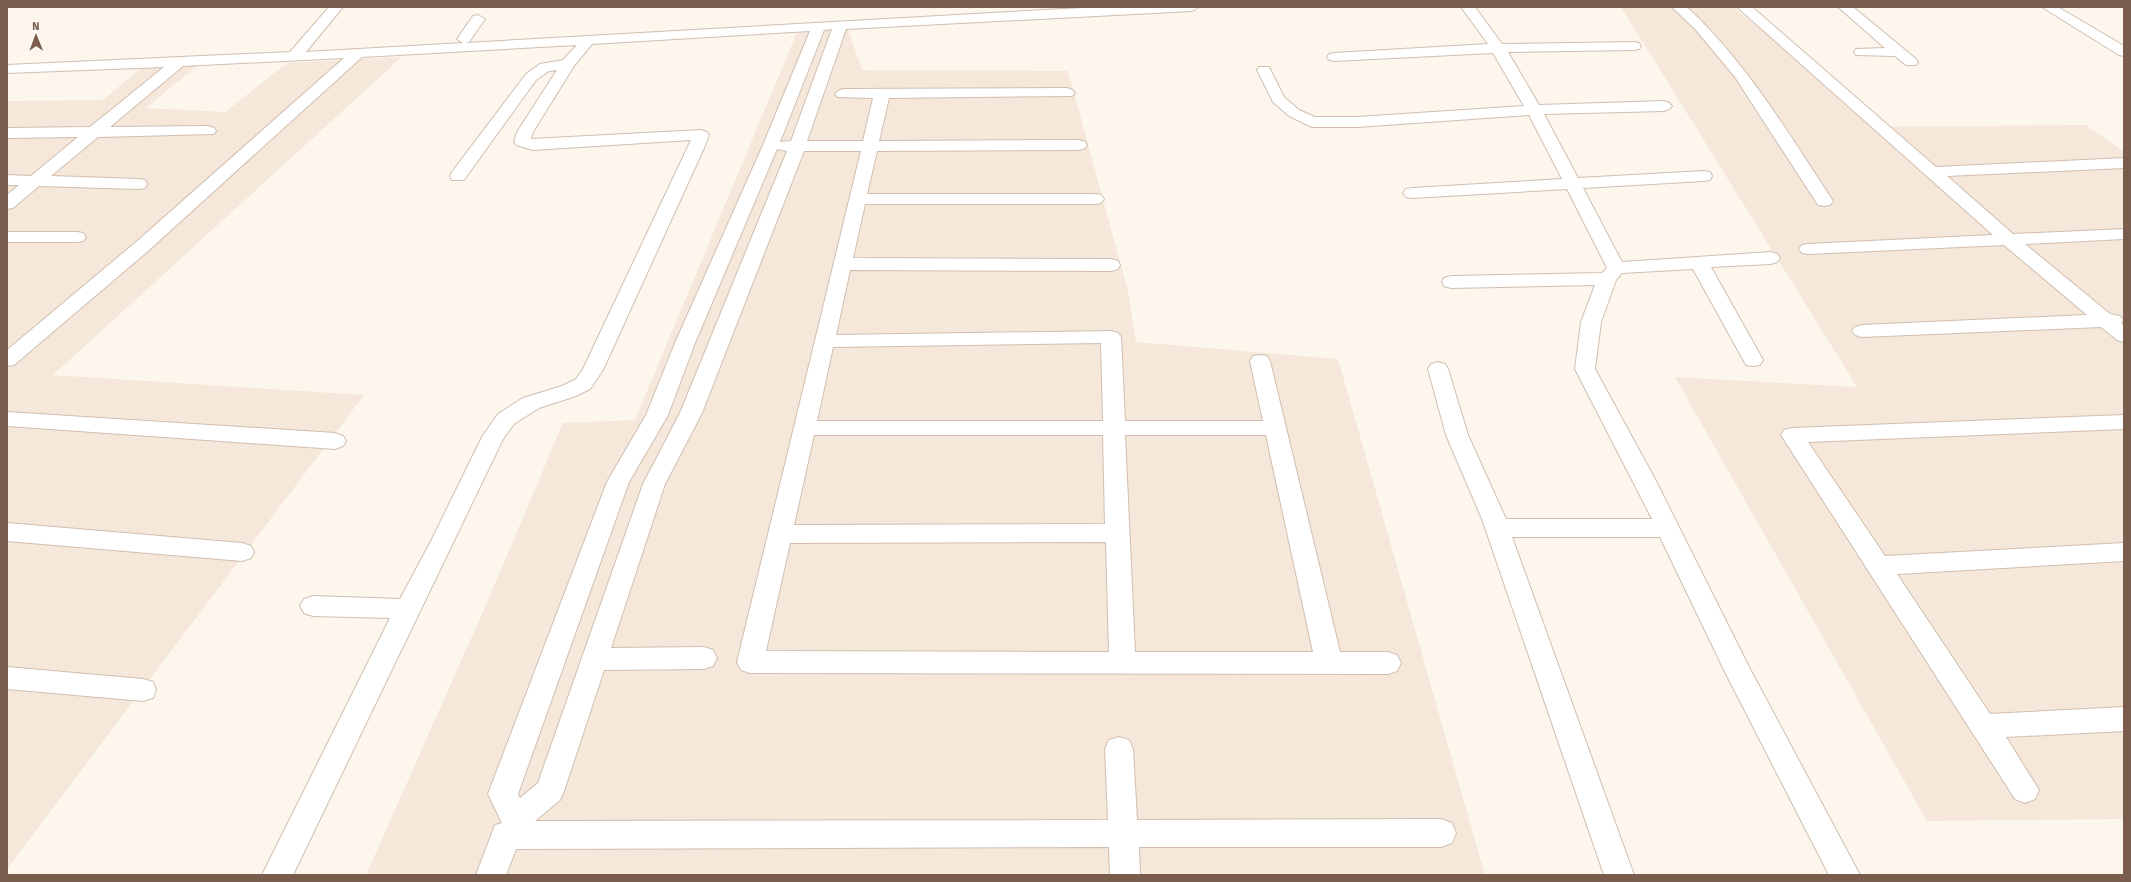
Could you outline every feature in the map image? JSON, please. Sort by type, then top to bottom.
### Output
[{"type":"street","points":[[298,52],[336,7]]},
{"type":"street","points":[[7,69],[179,62],[464,39],[928,9],[1009,7]]},
{"type":"street","points":[[7,61],[298,52],[359,52],[1116,9],[1192,7]]},
{"type":"street","points":[[1468,7],[1498,48],[1534,110],[1572,185],[1611,274],[1591,322],[1585,369],[1646,481],[1739,674],[1845,875]]},
{"type":"street","points":[[1679,7],[1700,25],[1743,77],[1824,201]]},
{"type":"street","points":[[1744,7],[2009,240],[2115,320],[2124,336]]},
{"type":"street","points":[[1845,7],[1911,62]]},
{"type":"street","points":[[2048,7],[2124,52]]},
{"type":"street","points":[[464,39],[478,19]]},
{"type":"street","points":[[491,875],[511,828],[550,791],[654,484],[691,413],[730,319],[797,146],[841,24]]},
{"type":"street","points":[[1850,25],[1866,25]]},
{"type":"street","points":[[511,828],[503,794],[618,482],[657,415],[679,356],[770,146],[819,26]]},
{"type":"street","points":[[277,875],[493,437],[506,419],[531,404],[569,391],[583,384],[593,370],[655,238],[701,135],[533,145],[522,142],[525,132],[568,64],[589,39]]},
{"type":"street","points":[[1334,57],[1498,48],[1634,46]]},
{"type":"street","points":[[7,360],[54,322],[240,161],[359,52]]},
{"type":"street","points":[[1861,52],[1899,52]]},
{"type":"street","points":[[7,204],[98,131],[179,62]]},
{"type":"street","points":[[458,176],[532,77],[545,67],[568,64]]},
{"type":"street","points":[[1264,70],[1278,99],[1294,113],[1312,122],[1356,122],[1534,110],[1664,106]]},
{"type":"street","points":[[843,94],[1067,93]]},
{"type":"street","points":[[882,94],[750,662],[1388,663]]},
{"type":"street","points":[[7,133],[208,131]]},
{"type":"street","points":[[770,146],[1079,145]]},
{"type":"street","points":[[1931,172],[2124,163]]},
{"type":"street","points":[[1412,193],[1572,185],[1704,176]]},
{"type":"street","points":[[7,180],[139,184]]},
{"type":"street","points":[[857,199],[1095,199]]},
{"type":"street","points":[[1808,250],[2124,234]]},
{"type":"street","points":[[7,237],[77,237]]},
{"type":"street","points":[[1452,282],[1611,274],[1771,258]]},
{"type":"street","points":[[842,264],[1111,265]]},
{"type":"street","points":[[1700,264],[1753,360]]},
{"type":"street","points":[[695,319],[730,319]]},
{"type":"street","points":[[1862,331],[2115,320]]},
{"type":"street","points":[[825,341],[1111,337],[1122,663]]},
{"type":"street","points":[[679,356],[714,357]]},
{"type":"street","points":[[1260,361],[1329,663]]},
{"type":"street","points":[[1438,368],[1457,435],[1494,519],[1619,875]]},
{"type":"street","points":[[7,419],[335,441]]},
{"type":"street","points":[[2025,790],[1792,435],[2124,422]]},
{"type":"street","points":[[804,428],[1275,428]]},
{"type":"street","points":[[1496,528],[1668,528]]},
{"type":"street","points":[[7,532],[242,552]]},
{"type":"street","points":[[780,534],[1118,533]]},
{"type":"street","points":[[1878,566],[2124,552]]},
{"type":"street","points":[[313,606],[407,609]]},
{"type":"street","points":[[594,659],[704,658]]},
{"type":"street","points":[[7,678],[143,690]]},
{"type":"street","points":[[1984,726],[2124,720]]},
{"type":"street","points":[[1119,749],[1125,875]]},
{"type":"street","points":[[511,828],[1123,834],[1441,833]]},
{"type":"shaded area","points":[[1621,7],[1733,7],[1880,127],[2086,125],[2124,152],[2124,819],[1927,821],[1675,377],[1857,387]]},
{"type":"shaded area","points":[[848,29],[862,70],[1068,71],[1128,291],[1136,342],[1338,359],[1485,875],[366,875],[485,607],[563,423],[635,420],[798,30]]},
{"type":"shaded area","points":[[402,57],[53,375],[364,395],[7,869],[7,103],[10,101],[103,100],[141,68],[198,65],[146,108],[225,112],[287,63]]}]
